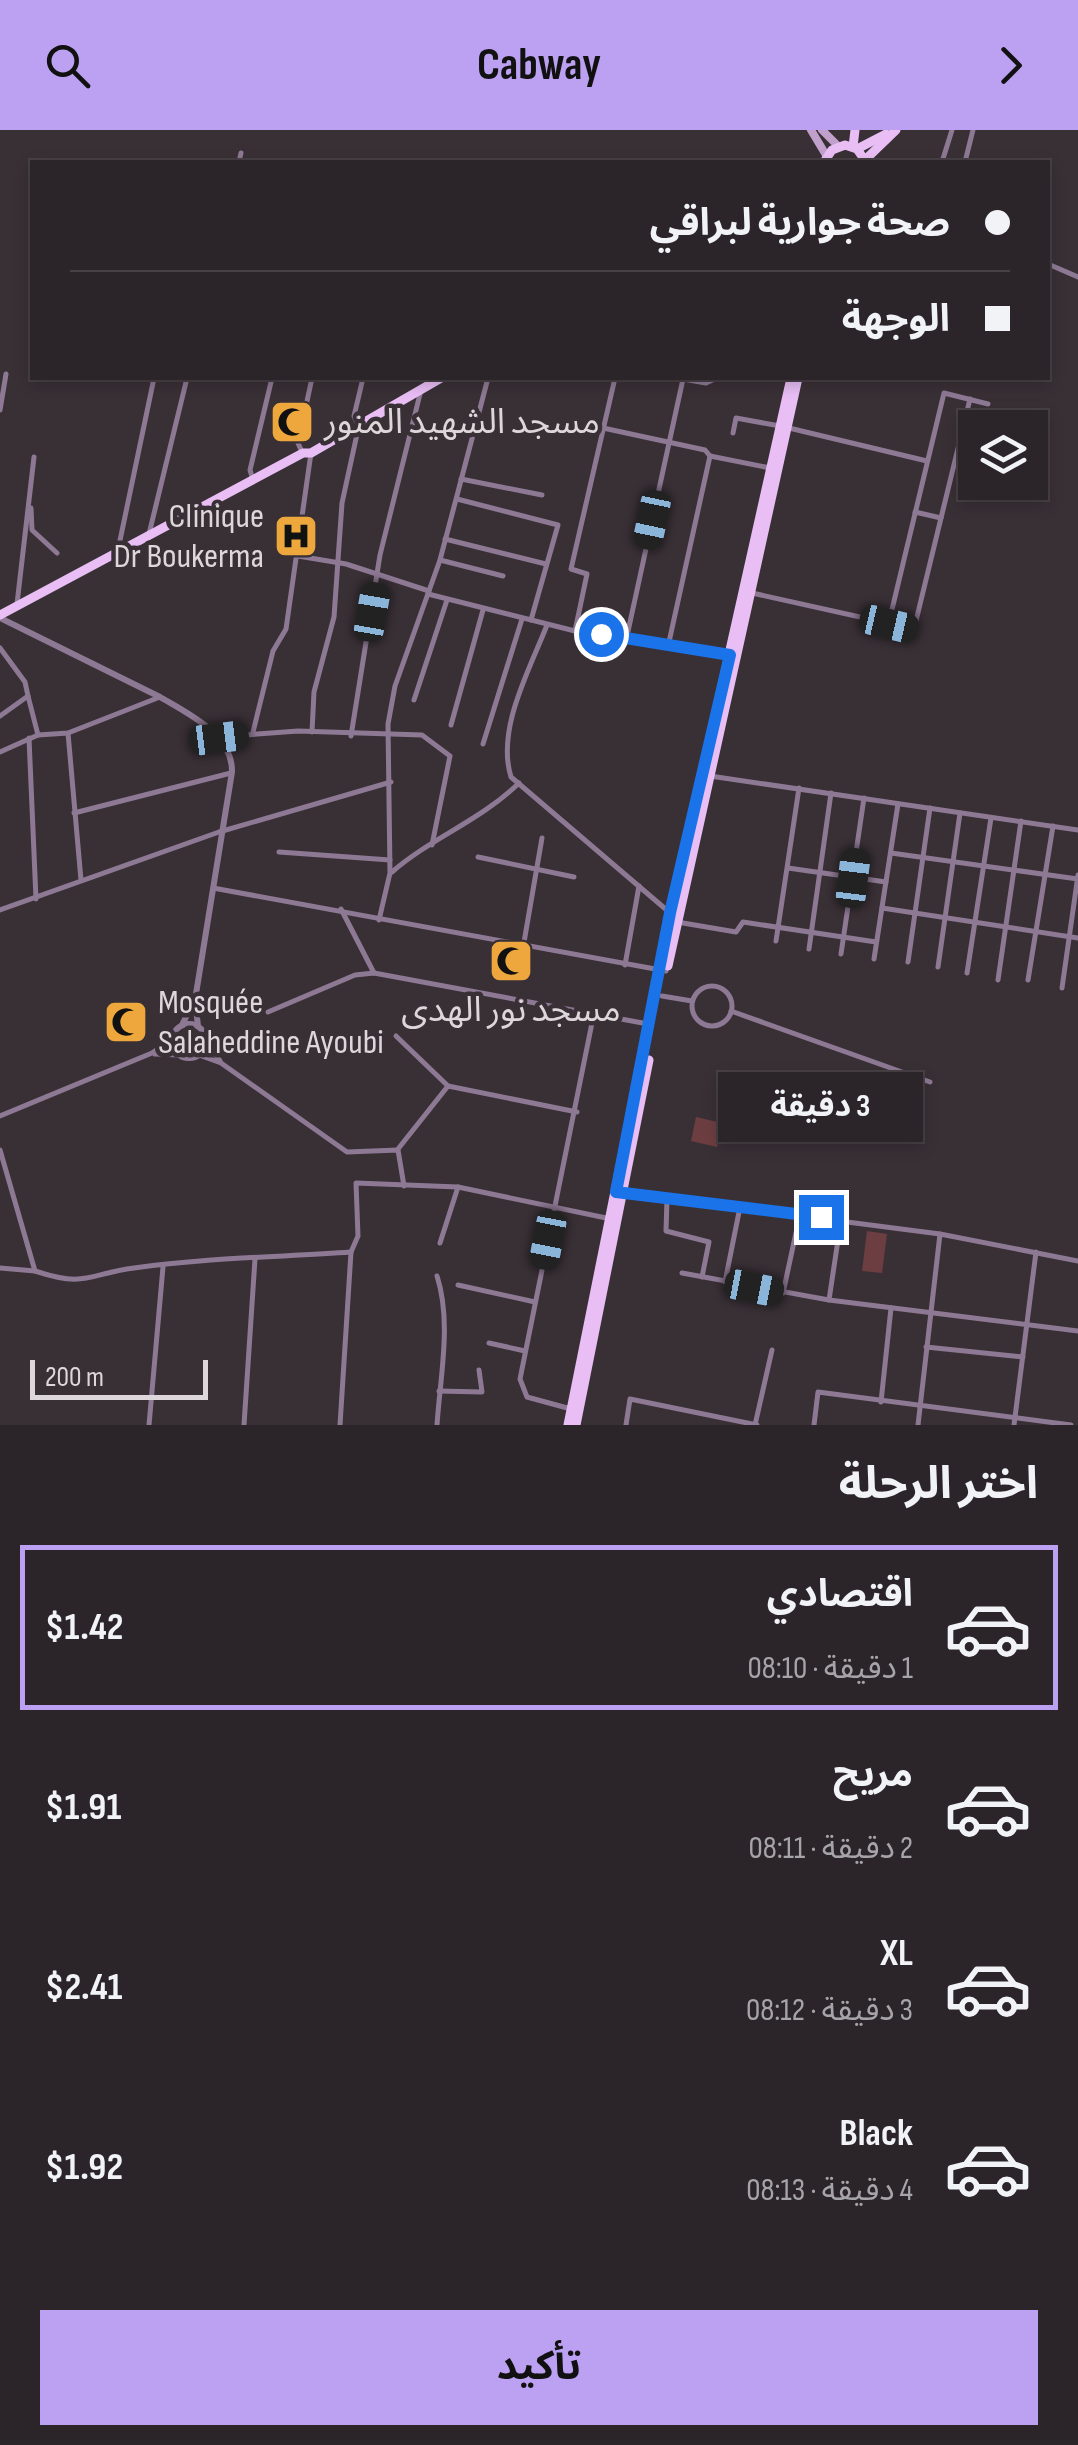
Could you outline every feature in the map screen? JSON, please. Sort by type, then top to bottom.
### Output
[{"type":"main road","points":[[811,130],[825,159],[895,130]]},
{"type":"main road","points":[[822,130],[865,160]]},
{"type":"main road","points":[[844,130],[849,147]]},
{"type":"main road","points":[[849,147],[855,130]]},
{"type":"main road","points":[[867,160],[895,130]]},
{"type":"main road","points":[[1,619],[149,534],[307,453],[437,380]]},
{"type":"main road","points":[[568,1425],[662,996],[670,913],[750,592],[794,380]]},
{"type":"main road","points":[[576,1425],[650,1024],[678,922],[770,468],[784,427]]},
{"type":"street","points":[[943,160],[952,130]]},
{"type":"street","points":[[966,160],[973,130]]},
{"type":"street","points":[[240,160],[241,154]]},
{"type":"street","points":[[1050,265],[1078,277]]},
{"type":"street","points":[[0,410],[6,374]]},
{"type":"street","points":[[118,553],[154,380]]},
{"type":"street","points":[[149,534],[187,380]]},
{"type":"street","points":[[253,480],[250,470],[272,380]]},
{"type":"street","points":[[253,734],[273,651],[286,630],[298,556],[307,453],[298,443],[312,380]]},
{"type":"street","points":[[312,732],[314,692],[334,617],[342,503],[363,380]]},
{"type":"street","points":[[379,920],[391,860],[392,735],[388,724],[396,686],[440,560],[487,380]]},
{"type":"street","points":[[575,632],[586,574],[570,569],[615,380]]},
{"type":"street","points":[[627,636],[680,380]]},
{"type":"street","points":[[351,736],[385,531],[422,388]]},
{"type":"street","points":[[889,624],[944,393],[988,404]]},
{"type":"street","points":[[750,592],[914,629],[970,400]]},
{"type":"street","points":[[733,433],[736,418],[927,461]]},
{"type":"street","points":[[603,428],[770,468]]},
{"type":"street","points":[[669,642],[710,456]]},
{"type":"street","points":[[16,608],[34,457]]},
{"type":"street","points":[[461,479],[542,495]]},
{"type":"street","points":[[457,499],[558,525],[531,620]]},
{"type":"street","points":[[29,506],[32,530],[57,553]]},
{"type":"street","points":[[914,512],[941,518]]},
{"type":"street","points":[[445,540],[546,564]]},
{"type":"street","points":[[298,556],[337,562],[446,600],[575,632],[669,642],[733,656]]},
{"type":"street","points":[[440,560],[503,576]]},
{"type":"street","points":[[414,700],[446,600]]},
{"type":"street","points":[[451,725],[483,610]]},
{"type":"street","points":[[1,619],[160,697],[219,738],[232,759],[195,1000],[198,1026],[222,1063]]},
{"type":"street","points":[[483,744],[522,619]]},
{"type":"street","points":[[547,625],[510,736],[508,764],[519,783],[670,913]]},
{"type":"street","points":[[0,648],[25,682],[38,735]]},
{"type":"street","points":[[0,716],[28,696]]},
{"type":"street","points":[[0,752],[38,735],[68,733],[160,697]]},
{"type":"street","points":[[219,738],[312,732],[422,735],[450,756],[432,845]]},
{"type":"street","points":[[68,733],[81,881]]},
{"type":"street","points":[[29,738],[36,898]]},
{"type":"street","points":[[74,813],[232,772]]},
{"type":"street","points":[[710,776],[1078,830]]},
{"type":"street","points":[[0,910],[220,832],[391,782]]},
{"type":"street","points":[[390,873],[419,848],[432,845],[487,812],[519,783]]},
{"type":"street","points":[[776,942],[799,788]]},
{"type":"street","points":[[809,948],[831,793]]},
{"type":"street","points":[[841,954],[864,798]]},
{"type":"street","points":[[874,959],[898,803]]},
{"type":"street","points":[[908,962],[930,808]]},
{"type":"street","points":[[938,967],[960,813]]},
{"type":"street","points":[[968,973],[991,817]]},
{"type":"street","points":[[998,980],[1020,821]]},
{"type":"street","points":[[1028,980],[1053,826]]},
{"type":"street","points":[[523,948],[542,838]]},
{"type":"street","points":[[279,852],[391,860]]},
{"type":"street","points":[[891,852],[1078,878],[1062,988]]},
{"type":"street","points":[[478,857],[574,877]]},
{"type":"street","points":[[788,868],[886,882]]},
{"type":"street","points":[[626,965],[639,886]]},
{"type":"street","points":[[213,888],[341,909],[523,948],[664,970]]},
{"type":"street","points":[[882,908],[1078,938]]},
{"type":"street","points":[[341,909],[374,973]]},
{"type":"street","points":[[678,922],[736,932],[743,922],[876,942]]},
{"type":"street","points":[[268,1012],[356,975],[374,973],[650,1024]]},
{"type":"street","points":[[713,986],[730,997],[731,1011],[719,1024],[705,1024],[694,1015],[692,1002],[700,990],[713,986]]},
{"type":"street","points":[[662,996],[692,1002]]},
{"type":"street","points":[[0,1116],[152,1054],[172,1039],[195,1000]]},
{"type":"street","points":[[731,1011],[930,1082]]},
{"type":"street","points":[[570,1409],[527,1397],[520,1379],[594,1014]]},
{"type":"street","points":[[182,1025],[198,1026]]},
{"type":"street","points":[[396,1036],[448,1086],[577,1112]]},
{"type":"street","points":[[172,1039],[179,1055]]},
{"type":"street","points":[[200,1056],[207,1042]]},
{"type":"street","points":[[152,1054],[200,1056],[222,1063],[347,1152],[398,1150]]},
{"type":"street","points":[[404,1186],[398,1150],[448,1086]]},
{"type":"street","points":[[0,1150],[36,1271]]},
{"type":"street","points":[[340,1425],[351,1252],[358,1236],[356,1183],[458,1187],[611,1220]]},
{"type":"street","points":[[440,1243],[458,1187]]},
{"type":"street","points":[[620,1193],[940,1234],[1078,1261]]},
{"type":"street","points":[[668,1199],[666,1232],[709,1242],[702,1277]]},
{"type":"street","points":[[725,1282],[740,1207]]},
{"type":"street","points":[[783,1293],[800,1214]]},
{"type":"street","points":[[829,1300],[841,1220]]},
{"type":"street","points":[[918,1425],[940,1234]]},
{"type":"street","points":[[0,1268],[90,1281],[132,1268],[351,1252]]},
{"type":"street","points":[[1014,1422],[1036,1252]]},
{"type":"street","points":[[244,1425],[255,1259]]},
{"type":"street","points":[[149,1425],[163,1268]]},
{"type":"street","points":[[682,1273],[829,1300],[1078,1331]]},
{"type":"street","points":[[437,1425],[443,1294],[438,1276]]},
{"type":"street","points":[[458,1285],[535,1302]]},
{"type":"street","points":[[881,1402],[891,1308]]},
{"type":"street","points":[[489,1343],[526,1350]]},
{"type":"street","points":[[925,1347],[1022,1358]]},
{"type":"street","points":[[626,1425],[630,1399],[755,1425],[772,1350]]},
{"type":"street","points":[[439,1391],[480,1394],[479,1370]]},
{"type":"street","points":[[814,1425],[818,1392],[1014,1422],[1071,1425]]},
{"type":"street","points":[[690,1425],[692,1412]]},
{"type":"shaded area","points":[[696,1117],[722,1123],[717,1147],[691,1141]]},
{"type":"shaded area","points":[[867,1231],[887,1234],[882,1273],[862,1271]]},
{"type":"place","name":"مسجد الشهيد المنور","points":[[292,422]]},
{"type":"place","name":"Clinique Dr Boukerma","points":[[296,536]]},
{"type":"place","name":"مسجد نور الهدى","points":[[511,961]]},
{"type":"place","name":"Mosquée Salaheddine Ayoubi","points":[[126,1022]]},
{"type":"route","points":[[601,634],[669,642],[730,655],[670,913],[616,1192],[821,1217]]}]
